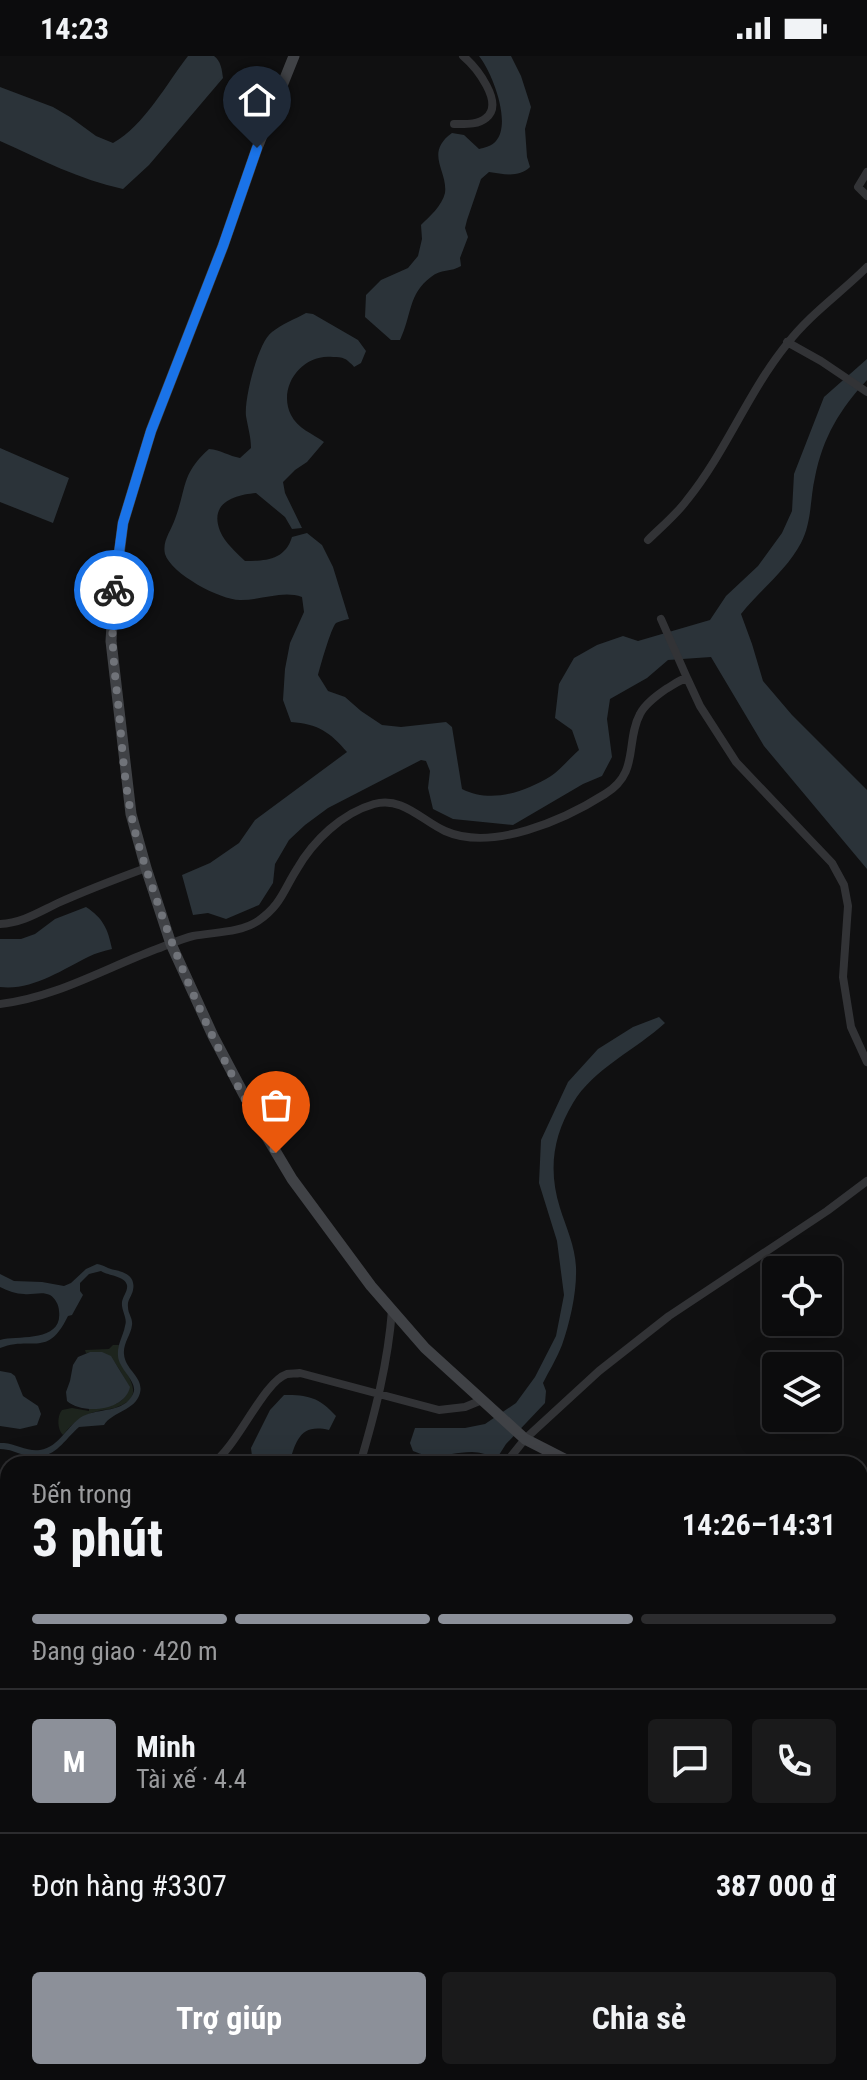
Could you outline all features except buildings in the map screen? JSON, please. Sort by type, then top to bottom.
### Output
[{"type":"street","points":[[294,56],[151,431],[123,523],[111,641],[131,814],[171,944],[213,1036],[292,1179],[371,1286],[425,1348],[525,1439],[558,1456]]},
{"type":"street","points":[[454,124],[482,121],[492,110],[483,78],[463,56]]},
{"type":"street","points":[[867,172],[858,187],[867,196]]},
{"type":"street","points":[[648,540],[686,502],[703,479],[787,342],[867,267]]},
{"type":"street","points":[[787,342],[864,390]]},
{"type":"street","points":[[661,619],[700,706],[736,762],[832,863],[844,885],[848,906],[843,977],[851,1027],[867,1062]]},
{"type":"street","points":[[0,1004],[48,994],[192,936],[225,932],[256,923],[281,901],[298,867],[319,838],[349,816],[376,803],[401,804],[446,831],[466,837],[494,837],[560,819],[614,786],[627,768],[635,726],[645,706],[660,693],[687,678]]},
{"type":"street","points":[[0,924],[32,917],[56,904],[146,868]]},
{"type":"street","points":[[511,1456],[525,1439],[599,1371],[669,1316],[867,1181]]},
{"type":"street","points":[[362,1456],[380,1394],[390,1344],[392,1310]]},
{"type":"street","points":[[219,1456],[237,1437],[269,1389],[285,1375],[300,1373],[439,1410],[465,1407],[482,1400]]},
{"type":"shaded area","points":[[188,56],[214,56],[220,63],[223,78],[149,165],[123,189],[76,175],[0,141],[0,87],[53,107],[96,136],[113,143],[145,115]]},
{"type":"shaded area","points":[[479,56],[511,56],[521,76],[531,107],[525,129],[530,167],[516,174],[489,172],[481,179],[465,228],[468,237],[460,258],[461,266],[435,274],[418,290],[400,340],[391,340],[365,317],[366,295],[381,280],[408,268],[418,256],[421,225],[438,207],[445,193],[438,155],[444,140],[452,133],[464,135],[479,149],[494,143],[500,133],[502,122],[498,98]]},
{"type":"shaded area","points":[[306,313],[358,340],[366,351],[361,363],[354,367],[339,357],[311,360],[302,366],[290,383],[287,394],[291,415],[301,427],[324,442],[307,462],[283,482],[302,528],[292,529],[285,517],[256,493],[232,499],[221,507],[217,521],[220,531],[245,561],[274,558],[285,550],[292,537],[307,533],[322,545],[333,567],[349,619],[334,626],[321,664],[318,675],[328,691],[345,697],[382,725],[401,727],[446,722],[452,727],[462,789],[484,796],[508,794],[541,782],[579,750],[572,730],[555,718],[559,684],[574,658],[597,645],[623,636],[638,641],[710,620],[726,596],[758,566],[782,533],[792,511],[794,474],[824,397],[867,359],[867,380],[841,413],[823,449],[801,543],[781,571],[741,614],[763,681],[792,715],[867,790],[867,869],[764,746],[711,657],[668,660],[647,678],[610,699],[607,719],[612,757],[602,776],[513,825],[453,819],[433,809],[428,788],[430,771],[426,761],[421,760],[328,808],[305,825],[289,840],[275,864],[273,883],[259,905],[226,919],[208,913],[193,915],[182,875],[210,863],[239,843],[255,820],[347,752],[323,730],[291,722],[283,700],[290,643],[304,612],[302,597],[280,595],[241,600],[222,596],[198,585],[177,570],[169,562],[164,549],[186,481],[200,458],[209,449],[240,458],[251,448],[246,408],[253,371],[262,347],[272,332]]},
{"type":"shaded area","points":[[0,448],[69,478],[53,523],[0,502]]},
{"type":"shaded area","points":[[86,907],[104,925],[112,949],[35,983],[0,987],[0,939],[21,939],[35,934],[55,919]]},
{"type":"shaded area","points":[[659,1017],[665,1023],[582,1091],[566,1115],[557,1141],[554,1180],[574,1252],[576,1277],[565,1336],[543,1383],[545,1403],[499,1455],[472,1452],[437,1456],[413,1451],[410,1443],[415,1428],[465,1428],[485,1424],[516,1403],[535,1377],[556,1336],[564,1295],[557,1241],[539,1183],[541,1140],[568,1082],[598,1049],[633,1027]]},
{"type":"shaded area","points":[[97,1264],[125,1274],[133,1281],[128,1305],[132,1325],[124,1354],[141,1387],[137,1399],[104,1425],[79,1427],[62,1445],[43,1456],[0,1449],[0,1443],[31,1450],[47,1448],[83,1416],[124,1404],[133,1394],[133,1385],[118,1356],[126,1323],[122,1302],[127,1285],[120,1278],[101,1271],[89,1274],[80,1283],[83,1295],[72,1315],[53,1337],[46,1342],[0,1348],[0,1340],[31,1337],[55,1328],[59,1311],[50,1295],[18,1293],[0,1287],[0,1274],[14,1281],[64,1286]]},
{"type":"shaded area","points":[[119,1345],[131,1381],[132,1395],[128,1402],[117,1407],[83,1417],[63,1435],[58,1422],[62,1410],[89,1411],[109,1406],[120,1402],[127,1393],[129,1386],[113,1360],[102,1353],[86,1353],[85,1350],[109,1349]]},
{"type":"shaded area","points":[[90,1352],[111,1356],[130,1387],[127,1395],[112,1406],[83,1408],[67,1401],[66,1392],[73,1365],[78,1357]]},
{"type":"shaded area","points":[[0,1371],[15,1376],[23,1396],[38,1406],[41,1414],[37,1425],[20,1429],[0,1426]]},
{"type":"shaded area","points":[[284,1395],[300,1396],[313,1398],[336,1416],[329,1430],[312,1429],[305,1432],[292,1456],[252,1456],[251,1448],[270,1410]]},
{"type":"way so far","points":[[114,590],[111,641],[124,766],[131,814],[146,868],[171,944],[213,1036],[276,1153]]},
{"type":"route","points":[[114,590],[123,523],[151,431],[223,246],[257,148]]}]
